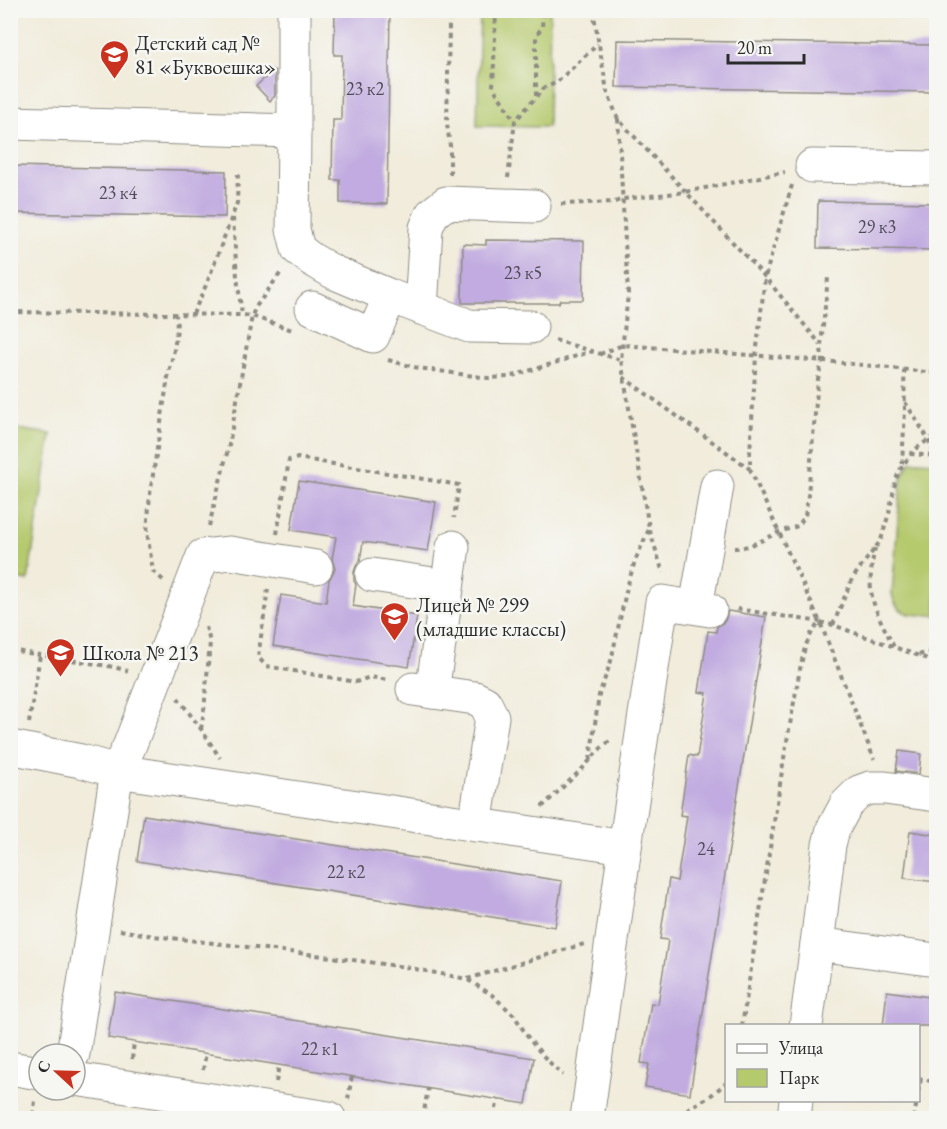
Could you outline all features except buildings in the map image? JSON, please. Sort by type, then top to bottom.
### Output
[{"type":"lane","points":[[294,10],[293,229],[298,249],[311,260],[333,272],[469,326],[531,327]]},
{"type":"lane","points":[[10,123],[294,130]]},
{"type":"lane","points":[[805,167],[936,168]]},
{"type":"lane","points":[[421,308],[426,228],[432,214],[446,204],[520,205]]},
{"type":"lane","points":[[303,320],[373,336],[390,296]]},
{"type":"lane","points":[[588,1109],[662,602],[703,609],[706,549],[717,486]]},
{"type":"lane","points":[[453,547],[447,586],[422,690],[476,698],[485,703],[492,717],[475,825]]},
{"type":"lane","points":[[75,1042],[117,771],[164,685],[186,599],[203,556],[230,554],[316,567]]},
{"type":"lane","points":[[372,575],[447,586]]},
{"type":"lane","points":[[17,749],[81,761],[117,771],[625,847]]},
{"type":"lane","points":[[806,1024],[829,845],[833,828],[846,805],[859,792],[870,788],[936,795]]},
{"type":"lane","points":[[817,944],[936,960]]},
{"type":"lane","points":[[10,1068],[27,1071]]},
{"type":"lane","points":[[87,1081],[198,1108],[329,1119]]},
{"type":"lane","points":[[794,1119],[796,1102]]},
{"type":"path","points":[[446,204],[450,174],[447,124],[450,10]]},
{"type":"path","points":[[496,10],[493,87],[515,121],[520,205],[615,202],[623,199],[685,192],[805,167]]},
{"type":"path","points":[[536,97],[536,36],[542,27],[541,10]]},
{"type":"path","points":[[593,10],[607,90],[618,119],[628,294],[621,360],[649,528],[668,586],[662,602]]},
{"type":"path","points":[[515,121],[544,88],[556,83],[599,43]]},
{"type":"path","points":[[618,119],[765,277],[821,345]]},
{"type":"path","points":[[805,167],[765,277],[756,356],[750,469],[820,622],[885,788]]},
{"type":"path","points":[[193,314],[237,202],[238,173]]},
{"type":"path","points":[[233,214],[242,315]]},
{"type":"path","points":[[203,556],[229,445],[252,316],[255,308],[298,249]]},
{"type":"path","points":[[706,549],[743,548],[761,542],[798,526],[804,516],[808,495],[818,379],[822,361],[821,345],[828,278]]},
{"type":"path","points":[[10,312],[242,315],[303,320]]},
{"type":"path","points":[[176,315],[177,329],[150,494],[147,532],[153,571],[186,599],[207,628],[210,642],[201,729]]},
{"type":"path","points":[[531,327],[547,338],[621,360]]},
{"type":"path","points":[[600,354],[622,345],[822,361],[936,373]]},
{"type":"path","points":[[386,360],[418,368],[488,378],[509,376],[593,351]]},
{"type":"path","points":[[902,465],[904,370]]},
{"type":"path","points":[[623,376],[750,469]]},
{"type":"path","points":[[905,401],[935,456],[910,454]]},
{"type":"path","points":[[833,625],[852,579],[881,540],[896,479],[902,465],[913,451],[936,434]]},
{"type":"path","points":[[590,760],[599,695],[610,661],[634,561],[649,528]]},
{"type":"path","points":[[875,548],[870,577],[874,604],[894,647]]},
{"type":"path","points":[[703,609],[718,607],[820,622],[936,662]]},
{"type":"path","points":[[742,1024],[800,669],[805,647],[820,622]]},
{"type":"path","points":[[918,655],[936,649]]},
{"type":"path","points":[[10,650],[114,668],[164,685],[201,729],[220,759]]},
{"type":"path","points":[[17,749],[40,655]]},
{"type":"path","points":[[519,831],[612,739],[647,700]]},
{"type":"path","points":[[93,926],[154,936],[405,967],[467,980],[492,995],[514,1015],[529,1039],[588,1109]]},
{"type":"path","points":[[467,980],[612,936]]},
{"type":"path","points":[[133,1051],[134,1042]]},
{"type":"path","points":[[205,1062],[206,1053]]},
{"type":"path","points":[[277,1073],[279,1065]]},
{"type":"path","points":[[351,1085],[352,1076]]},
{"type":"path","points":[[920,1079],[936,1082]]},
{"type":"path","points":[[671,1119],[709,1097],[725,1084]]},
{"type":"path","points":[[423,1119],[428,1088]]},
{"type":"path","points":[[495,1119],[498,1099]]},
{"type":"path","points":[[914,1119],[917,1102]]},
{"type":"green space","points":[[480,11],[550,11],[548,127],[477,126]]},
{"type":"green space","points":[[10,428],[51,434],[28,581],[11,578]]},
{"type":"green space","points":[[910,462],[936,462],[936,615],[908,614],[898,608],[892,594],[901,482]]},
{"type":"place","name":"Детский сад № 81 «Буквоешка»","points":[[114,80]]},
{"type":"place","name":"Лицей № 299 (младшие классы)","points":[[395,642]]},
{"type":"place","name":"Школа № 213","points":[[61,678]]}]
